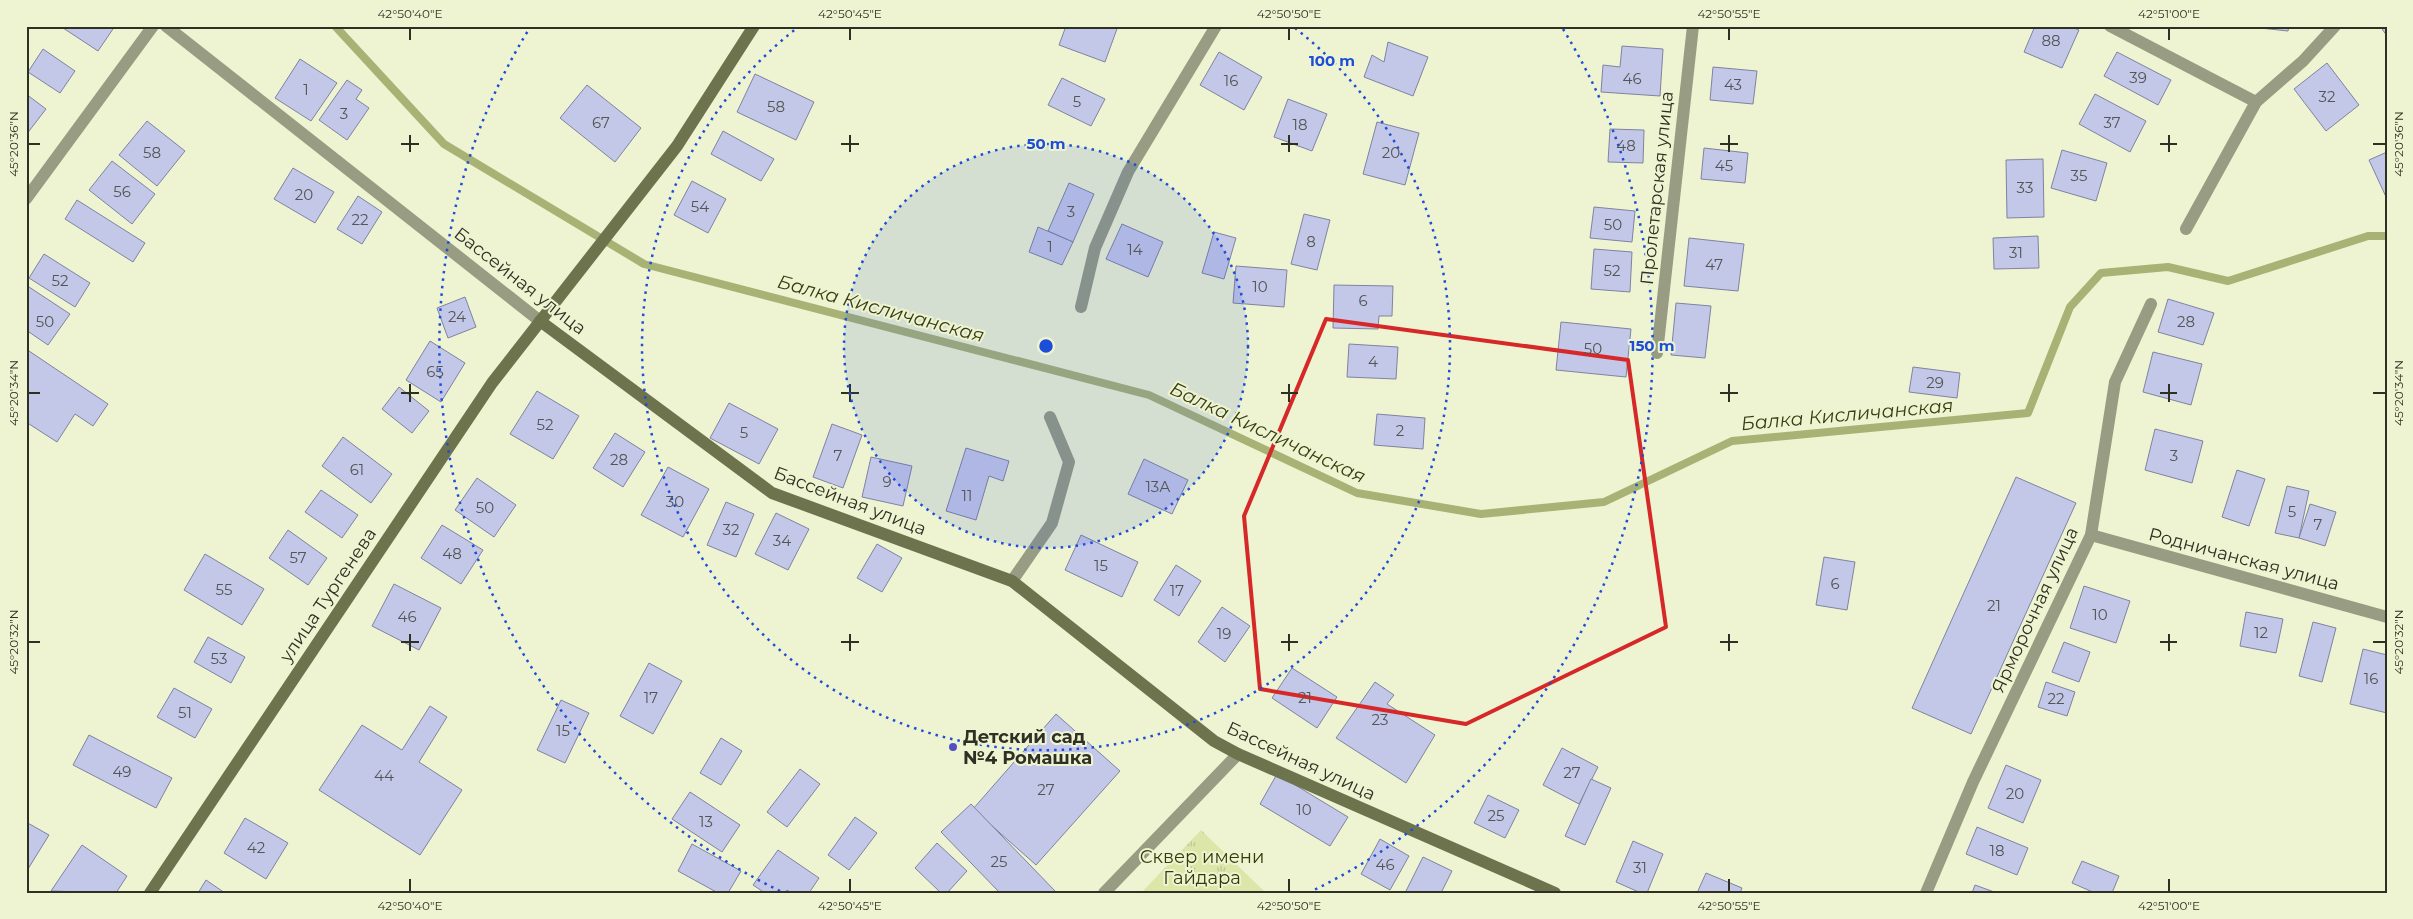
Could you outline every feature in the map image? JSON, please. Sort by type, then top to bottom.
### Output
[{"type":"street","points":[[26,199],[153,26]]},
{"type":"street","name":"Бассейная улица","points":[[166,26],[540,321],[772,493],[1012,581],[1214,741],[1238,754],[1555,893]]},
{"type":"street","name":"улица Тургенева","points":[[150,893],[492,383],[677,146],[754,26]]},
{"type":"street","points":[[1081,307],[1095,248],[1128,172],[1216,26]]},
{"type":"street","name":"Пролетарская улица","points":[[1656,353],[1693,26]]},
{"type":"street","points":[[2110,26],[2256,102]]},
{"type":"street","points":[[2186,229],[2256,102],[2302,61],[2335,26]]},
{"type":"street","name":"Ярморочная улица","points":[[1926,893],[1973,782],[2091,535],[2115,382],[2151,304]]},
{"type":"street","points":[[1012,581],[1052,523],[1069,462],[1050,417]]},
{"type":"street","name":"Родничанская улица","points":[[2091,535],[2387,617]]},
{"type":"street","points":[[1104,893],[1238,754]]},
{"type":"highlighted area","points":[[1326,319],[1628,360],[1666,627],[1466,724],[1260,689],[1244,516]]},
{"type":"green space","name":"Сквер имени Гайдара","points":[[1201,830],[1266,893],[1141,893]]},
{"type":"building","points":[[60,26],[115,26],[98,51]]},
{"type":"building","points":[[1066,26],[1118,26],[1105,62],[1059,45]]},
{"type":"building","points":[[2035,26],[2069,26],[2079,30],[2062,68],[2024,52]]},
{"type":"building","points":[[2261,26],[2289,26],[2288,31],[2260,28]]},
{"type":"building","points":[[2380,26],[2387,26],[2387,36]]},
{"type":"building","points":[[1388,42],[1428,57],[1413,96],[1364,77],[1372,55],[1384,62]]},
{"type":"building","points":[[1622,46],[1663,49],[1660,96],[1601,92],[1603,65],[1620,67]]},
{"type":"building","points":[[43,49],[75,71],[60,93],[28,72]]},
{"type":"building","points":[[1219,52],[1262,77],[1244,110],[1200,85]]},
{"type":"building","points":[[2117,52],[2171,80],[2158,105],[2104,76]]},
{"type":"building","points":[[300,59],[337,83],[311,121],[275,98]]},
{"type":"building","points":[[2327,63],[2359,105],[2326,131],[2294,89]]},
{"type":"building","points":[[1713,67],[1757,71],[1753,104],[1710,100]]},
{"type":"building","points":[[755,74],[814,102],[796,140],[737,112]]},
{"type":"building","points":[[1062,78],[1105,99],[1091,126],[1048,105]]},
{"type":"building","points":[[347,80],[362,90],[356,99],[369,108],[347,140],[319,120]]},
{"type":"building","points":[[587,85],[641,128],[615,162],[560,118]]},
{"type":"building","points":[[26,94],[46,109],[26,135]]},
{"type":"building","points":[[2095,94],[2146,121],[2130,152],[2079,124]]},
{"type":"building","points":[[1288,99],[1327,114],[1312,151],[1274,137]]},
{"type":"building","points":[[147,121],[185,151],[157,186],[119,155]]},
{"type":"building","points":[[1377,122],[1419,133],[1405,185],[1363,174]]},
{"type":"building","points":[[1610,129],[1644,130],[1643,163],[1608,162]]},
{"type":"building","points":[[723,131],[774,159],[761,181],[711,154]]},
{"type":"building","points":[[1704,148],[1748,153],[1745,183],[1701,179]]},
{"type":"building","points":[[2062,150],[2107,163],[2096,201],[2051,188]]},
{"type":"building","points":[[2387,152],[2387,199],[2369,160]]},
{"type":"building","points":[[2043,159],[2044,217],[2007,218],[2006,160]]},
{"type":"building","points":[[112,161],[155,194],[132,224],[89,190]]},
{"type":"building","points":[[293,168],[334,192],[315,223],[274,199]]},
{"type":"building","points":[[692,181],[726,199],[708,233],[674,215]]},
{"type":"building","points":[[1069,183],[1094,194],[1073,242],[1048,231]]},
{"type":"building","points":[[358,196],[382,212],[362,244],[337,229]]},
{"type":"building","points":[[77,200],[145,243],[133,262],[65,219]]},
{"type":"building","points":[[1594,207],[1635,211],[1632,242],[1590,238]]},
{"type":"building","points":[[1304,214],[1330,220],[1317,270],[1291,264]]},
{"type":"building","points":[[1122,224],[1163,242],[1148,277],[1106,259]]},
{"type":"building","points":[[1038,227],[1073,242],[1062,265],[1029,252]]},
{"type":"building","points":[[1214,232],[1236,238],[1224,279],[1202,273]]},
{"type":"building","points":[[2038,236],[2039,268],[1994,269],[1993,238]]},
{"type":"building","points":[[1689,238],[1744,244],[1738,291],[1684,286]]},
{"type":"building","points":[[1594,249],[1632,252],[1630,292],[1591,289]]},
{"type":"building","points":[[44,254],[90,283],[75,307],[29,278]]},
{"type":"building","points":[[1236,266],[1287,270],[1284,307],[1233,303]]},
{"type":"building","points":[[26,285],[70,314],[48,345],[26,330]]},
{"type":"building","points":[[1334,285],[1393,286],[1392,316],[1379,316],[1378,329],[1333,328]]},
{"type":"building","points":[[465,297],[476,327],[448,338],[437,308]]},
{"type":"building","points":[[2168,299],[2214,313],[2203,345],[2158,332]]},
{"type":"building","points":[[1676,303],[1711,306],[1705,358],[1671,355]]},
{"type":"building","points":[[1561,322],[1631,329],[1626,377],[1556,370]]},
{"type":"building","points":[[430,341],[465,363],[441,402],[406,380]]},
{"type":"building","points":[[1349,344],[1398,347],[1396,379],[1347,377]]},
{"type":"building","points":[[26,349],[108,404],[93,426],[75,414],[57,442],[26,422]]},
{"type":"building","points":[[2153,352],[2202,364],[2191,405],[2143,392]]},
{"type":"building","points":[[1913,367],[1960,373],[1957,398],[1909,392]]},
{"type":"building","points":[[399,387],[429,411],[412,433],[382,409]]},
{"type":"building","points":[[537,391],[579,416],[553,459],[510,434]]},
{"type":"building","points":[[729,403],[778,429],[759,464],[710,438]]},
{"type":"building","points":[[1377,414],[1425,418],[1423,449],[1374,445]]},
{"type":"building","points":[[832,424],[862,435],[843,488],[813,477]]},
{"type":"building","points":[[2155,429],[2203,441],[2192,483],[2145,470]]},
{"type":"building","points":[[615,433],[645,452],[623,487],[593,468]]},
{"type":"building","points":[[343,437],[392,474],[371,503],[322,466]]},
{"type":"building","points":[[966,448],[1009,461],[1003,481],[989,476],[976,520],[946,511]]},
{"type":"building","points":[[871,457],[912,466],[903,506],[862,497]]},
{"type":"building","points":[[1144,459],[1188,480],[1172,514],[1128,494]]},
{"type":"building","points":[[668,467],[709,489],[683,537],[641,515]]},
{"type":"building","points":[[2237,470],[2265,479],[2249,526],[2222,517]]},
{"type":"building","points":[[2016,477],[2076,503],[1971,734],[1912,708]]},
{"type":"building","points":[[477,478],[516,505],[494,537],[455,510]]},
{"type":"building","points":[[2287,486],[2309,491],[2299,538],[2275,533]]},
{"type":"building","points":[[321,490],[358,515],[342,538],[305,512]]},
{"type":"building","points":[[726,502],[754,514],[736,557],[707,545]]},
{"type":"building","points":[[2310,504],[2336,512],[2325,546],[2299,538]]},
{"type":"building","points":[[776,513],[809,529],[788,570],[755,554]]},
{"type":"building","points":[[442,525],[483,550],[461,584],[421,558]]},
{"type":"building","points":[[288,530],[327,558],[308,585],[269,558]]},
{"type":"building","points":[[1081,535],[1138,562],[1122,597],[1065,570]]},
{"type":"building","points":[[877,544],[902,558],[882,592],[857,578]]},
{"type":"building","points":[[205,554],[264,589],[242,625],[184,590]]},
{"type":"building","points":[[1824,557],[1855,562],[1847,610],[1816,605]]},
{"type":"building","points":[[1176,565],[1201,581],[1179,616],[1154,600]]},
{"type":"building","points":[[394,584],[441,608],[419,650],[372,626]]},
{"type":"building","points":[[2084,586],[2130,601],[2116,643],[2070,628]]},
{"type":"building","points":[[1222,607],[1250,626],[1225,662],[1198,642]]},
{"type":"building","points":[[2246,612],[2283,619],[2276,653],[2240,646]]},
{"type":"building","points":[[2313,622],[2336,628],[2322,682],[2299,676]]},
{"type":"building","points":[[208,637],[245,657],[231,683],[194,662]]},
{"type":"building","points":[[2064,642],[2090,652],[2079,682],[2052,672]]},
{"type":"building","points":[[2363,649],[2387,655],[2387,713],[2350,704]]},
{"type":"building","points":[[649,663],[682,681],[653,734],[620,716]]},
{"type":"building","points":[[1292,668],[1337,697],[1317,728],[1272,698]]},
{"type":"building","points":[[1375,682],[1394,695],[1387,704],[1435,735],[1406,783],[1336,738]]},
{"type":"building","points":[[2046,682],[2075,692],[2067,716],[2038,707]]},
{"type":"building","points":[[174,688],[212,709],[195,738],[157,717]]},
{"type":"building","points":[[561,700],[589,713],[565,763],[537,750]]},
{"type":"building","points":[[430,706],[447,717],[419,762],[462,790],[420,855],[319,790],[362,725],[402,750]]},
{"type":"building","points":[[1056,714],[1120,771],[1036,865],[973,809]]},
{"type":"building","points":[[89,735],[172,778],[156,808],[73,765]]},
{"type":"building","points":[[721,738],[742,751],[721,785],[700,773]]},
{"type":"building","points":[[1562,748],[1598,767],[1579,804],[1543,785]]},
{"type":"building","points":[[2006,765],[2041,780],[2023,823],[1988,808]]},
{"type":"building","points":[[800,769],[820,784],[787,827],[767,812]]},
{"type":"building","points":[[1277,774],[1348,817],[1330,846],[1260,804]]},
{"type":"building","points":[[1591,779],[1611,788],[1585,845],[1565,836]]},
{"type":"building","points":[[690,792],[740,825],[722,852],[672,819]]},
{"type":"building","points":[[1488,795],[1519,810],[1505,838],[1474,823]]},
{"type":"building","points":[[971,804],[1057,893],[1000,893],[941,832]]},
{"type":"building","points":[[855,817],[877,833],[849,870],[828,855]]},
{"type":"building","points":[[245,818],[288,843],[266,879],[224,853]]},
{"type":"building","points":[[26,822],[49,835],[28,869],[26,868]]},
{"type":"building","points":[[1977,827],[2028,848],[2017,875],[1966,854]]},
{"type":"building","points":[[1380,839],[1409,856],[1390,890],[1361,874]]},
{"type":"building","points":[[1633,841],[1663,854],[1647,893],[1641,893],[1616,882]]},
{"type":"building","points":[[937,843],[967,871],[947,893],[941,893],[915,868]]},
{"type":"building","points":[[692,844],[741,871],[728,893],[718,893],[678,871]]},
{"type":"building","points":[[82,845],[127,876],[116,893],[51,891]]},
{"type":"building","points":[[778,850],[819,878],[809,893],[792,893],[787,890],[785,893],[765,893],[753,885]]},
{"type":"building","points":[[1423,857],[1452,871],[1441,893],[1405,893]]},
{"type":"building","points":[[2082,861],[2119,876],[2112,893],[2095,893],[2072,883]]},
{"type":"building","points":[[1706,873],[1742,888],[1740,893],[1697,893]]},
{"type":"building","points":[[206,880],[225,893],[198,893]]},
{"type":"building","points":[[1975,885],[1997,893],[1972,893]]},
{"type":"waterway","name":"Балка Кисличанская","points":[[335,26],[444,144],[644,264],[1149,395],[1357,493],[1481,514],[1604,502],[1732,441],[2028,413],[2070,307],[2101,273],[2168,267],[2228,281],[2368,236],[2387,236]]},
{"type":"place","name":"Детский сад №4 Ромашка","points":[[953,747]]}]
